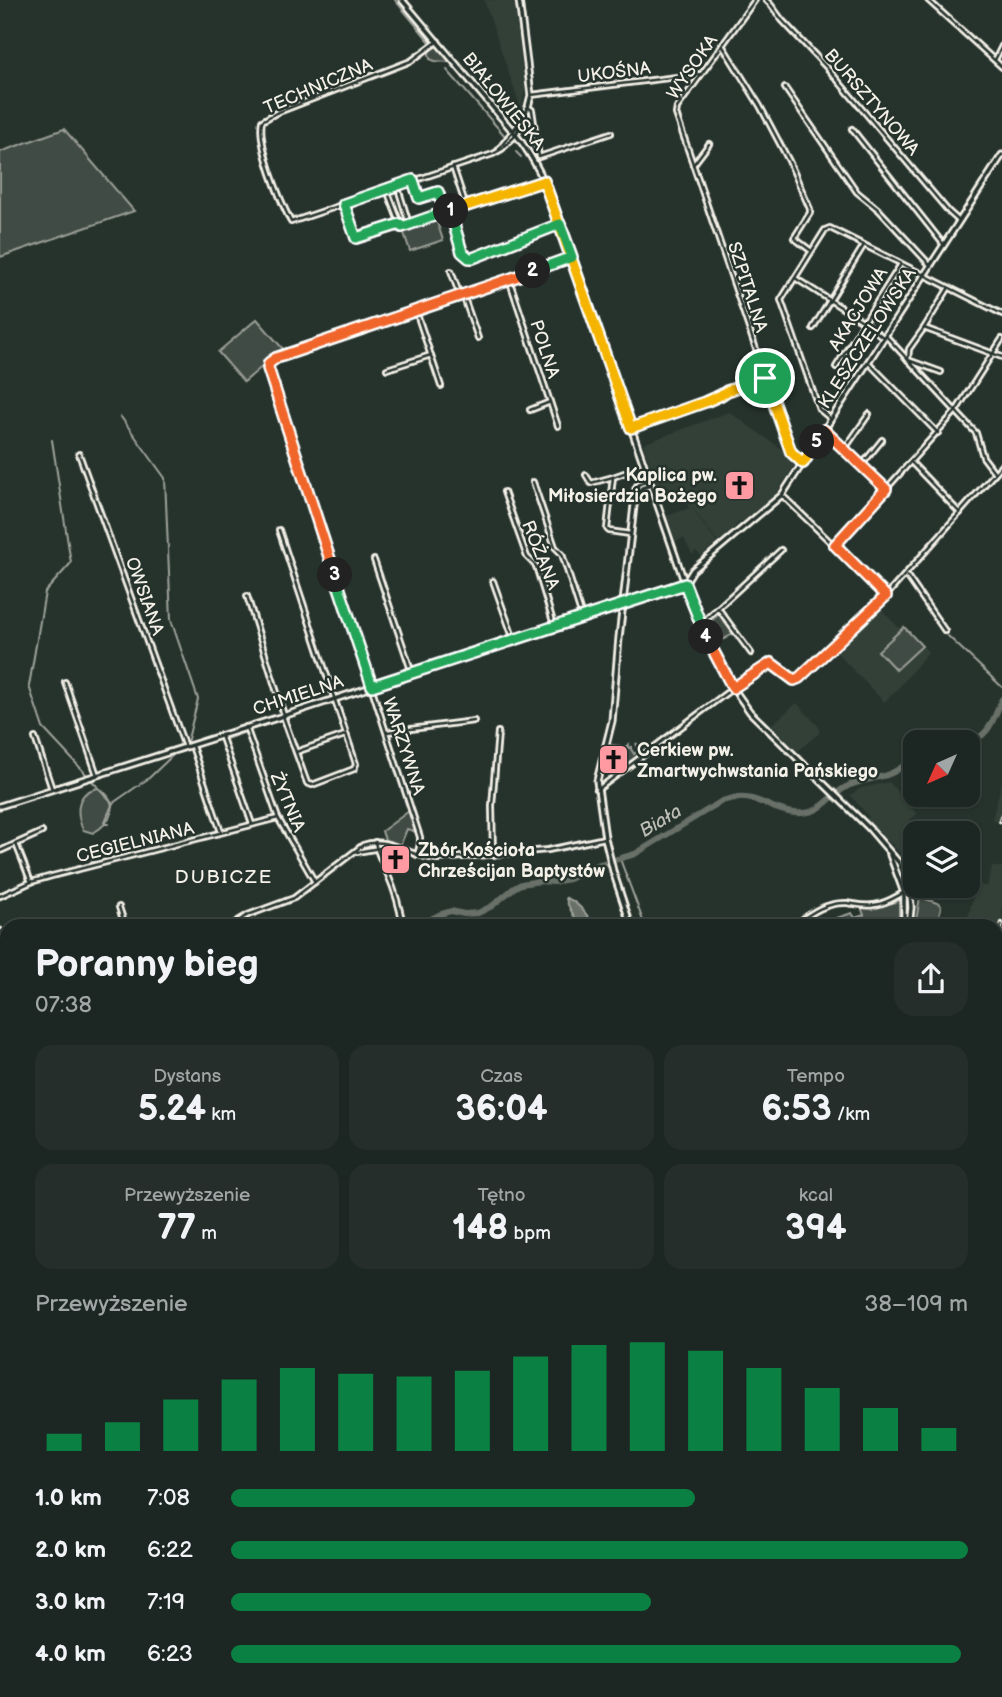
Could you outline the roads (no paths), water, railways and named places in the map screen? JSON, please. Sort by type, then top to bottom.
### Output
[{"type":"main road","name":"BIAŁOWIESKA","points":[[402,0],[515,133],[529,151],[544,181],[699,623],[733,688],[750,712],[888,849]]},
{"type":"main road","points":[[515,133],[524,118],[531,94],[519,0]]},
{"type":"main road","name":"KLESZCZELOWSKA","points":[[685,584],[693,570],[782,495],[1002,155]]},
{"type":"main road","points":[[629,919],[605,838],[597,773],[612,721],[637,493],[650,482]]},
{"type":"main road","points":[[680,569],[693,570]]},
{"type":"main road","name":"CHMIELNA","points":[[0,806],[685,584]]},
{"type":"main road","points":[[888,849],[903,873]]},
{"type":"main road","points":[[888,849],[903,889]]},
{"type":"main road","points":[[904,898],[904,919]]},
{"type":"main road","points":[[910,898],[910,919]]},
{"type":"street","name":"WYSOKA","points":[[676,114],[677,108],[755,0]]},
{"type":"street","name":"BURSZTYNOWA","points":[[766,0],[949,212],[960,220]]},
{"type":"street","points":[[928,0],[1002,67]]},
{"type":"street","name":"TECHNICZNA","points":[[344,204],[291,222],[284,209],[264,148],[262,121],[276,113],[411,61],[438,41]]},
{"type":"street","points":[[722,45],[760,106],[810,209],[794,238],[812,251]]},
{"type":"street","points":[[995,60],[1002,46]]},
{"type":"street","name":"UKOŚNA","points":[[531,94],[701,74]]},
{"type":"street","points":[[785,88],[857,192],[879,210],[930,265]]},
{"type":"street","points":[[528,107],[532,110],[539,157],[611,133]]},
{"type":"street","name":"SZPITALNA","points":[[676,114],[791,452],[803,463]]},
{"type":"street","points":[[852,129],[944,245]]},
{"type":"street","points":[[400,224],[356,238],[344,204],[497,151],[515,133]]},
{"type":"street","points":[[693,165],[709,144]]},
{"type":"street","points":[[453,167],[466,206]]},
{"type":"street","points":[[413,180],[419,198],[438,192],[448,211],[462,252],[469,258],[560,224]]},
{"type":"street","points":[[387,188],[402,227],[544,181]]},
{"type":"street","points":[[397,185],[409,225]]},
{"type":"street","points":[[831,419],[819,409],[780,300],[827,228],[1002,314]]},
{"type":"street","points":[[813,328],[864,246]]},
{"type":"street","name":"WARZYWNA","points":[[417,855],[420,837],[268,368],[269,363],[276,358],[572,257]]},
{"type":"street","name":"AKACJOWA","points":[[836,368],[901,264]]},
{"type":"street","points":[[451,271],[478,338]]},
{"type":"street","points":[[795,278],[884,336],[976,433],[983,457],[995,473]]},
{"type":"street","name":"POLNA","points":[[509,279],[558,426]]},
{"type":"street","points":[[908,360],[909,349],[949,288]]},
{"type":"street","points":[[416,311],[441,386]]},
{"type":"street","points":[[924,328],[1002,356]]},
{"type":"street","points":[[835,545],[956,411],[1002,339]]},
{"type":"street","points":[[387,369],[431,355]]},
{"type":"street","points":[[908,360],[941,372]]},
{"type":"street","points":[[868,362],[938,433]]},
{"type":"street","points":[[631,428],[765,378]]},
{"type":"street","points":[[530,410],[550,402]]},
{"type":"street","points":[[844,450],[869,414]]},
{"type":"street","points":[[824,430],[886,489]]},
{"type":"street","points":[[861,466],[882,440]]},
{"type":"street","name":"OWSIANA","points":[[79,454],[185,747]]},
{"type":"street","points":[[911,462],[960,513]]},
{"type":"street","points":[[597,790],[733,688],[771,663],[792,679],[797,679],[886,596],[1002,465]]},
{"type":"street","points":[[586,475],[595,483],[644,466]]},
{"type":"street","points":[[613,477],[607,528],[609,531],[632,534]]},
{"type":"street","name":"RÓŻANA","points":[[533,482],[555,547],[562,554],[582,618]]},
{"type":"street","name":"RÓŻANA","points":[[503,492],[527,557],[536,566],[555,627]]},
{"type":"street","points":[[782,495],[886,596]]},
{"type":"street","points":[[247,596],[307,783],[312,785],[352,771],[356,767],[279,530]]},
{"type":"street","points":[[699,623],[781,551]]},
{"type":"street","points":[[374,560],[412,673]]},
{"type":"street","points":[[906,574],[944,631]]},
{"type":"street","points":[[493,581],[514,640]]},
{"type":"street","points":[[718,608],[751,653]]},
{"type":"street","points":[[65,682],[97,775]]},
{"type":"street","points":[[387,732],[474,721]]},
{"type":"street","name":"ŻYTNIA","points":[[246,727],[278,818],[315,882]]},
{"type":"street","points":[[493,855],[492,806],[498,732]]},
{"type":"street","points":[[222,735],[252,824]]},
{"type":"street","points":[[296,752],[345,735]]},
{"type":"street","points":[[35,738],[51,789]]},
{"type":"street","points":[[191,745],[221,832]]},
{"type":"street","name":"CEGIELNIANA","points":[[0,896],[31,882],[278,818]]},
{"type":"street","points":[[0,851],[42,832]]},
{"type":"street","points":[[241,919],[294,898],[363,845],[375,842],[384,842],[417,855],[436,859],[548,850],[605,838]]},
{"type":"street","points":[[375,842],[392,884],[402,919]]},
{"type":"street","points":[[16,844],[31,882]]},
{"type":"street","points":[[353,853],[393,846]]},
{"type":"street","points":[[803,919],[830,904],[874,906],[903,892]]},
{"type":"street","points":[[120,907],[123,919]]},
{"type":"waterway","points":[[395,0],[430,42]]},
{"type":"waterway","points":[[447,70],[505,136]]},
{"type":"waterway","points":[[516,152],[521,157]]},
{"type":"waterway","points":[[121,417],[165,478],[171,620],[198,699],[187,743]]},
{"type":"waterway","points":[[52,440],[71,563],[45,592],[29,686],[43,728],[86,774]]},
{"type":"waterway","points":[[948,636],[1002,687]]},
{"type":"waterway","name":"Biała","points":[[980,737],[986,731],[1002,699]]},
{"type":"waterway","points":[[250,730],[281,720]]},
{"type":"waterway","points":[[226,739],[246,732]]},
{"type":"waterway","points":[[196,747],[221,739]]},
{"type":"waterway","points":[[178,753],[191,749]]},
{"type":"waterway","points":[[109,824],[104,824],[113,803],[149,778],[173,755]]},
{"type":"waterway","name":"Biała","points":[[431,919],[451,911],[478,913],[521,884],[569,879],[597,865],[635,854],[722,801],[734,798],[752,799],[785,811],[804,813],[818,809],[846,787],[891,773],[903,766]]},
{"type":"waterway","points":[[91,780],[112,802]]},
{"type":"waterway","points":[[620,859],[642,919]]},
{"type":"railway","points":[[1000,821],[1002,815]]},
{"type":"place","name":"Kaplica pw. Miłosierdzia Bożego","points":[[740,485]]},
{"type":"place","name":"Cerkiew pw. Zmartwychwstania Pańskiego","points":[[614,760]]},
{"type":"place","name":"Zbór Kościoła Chrześcijan Baptystów","points":[[395,860]]},
{"type":"district","name":"DUBICZE","points":[[224,876]]}]
